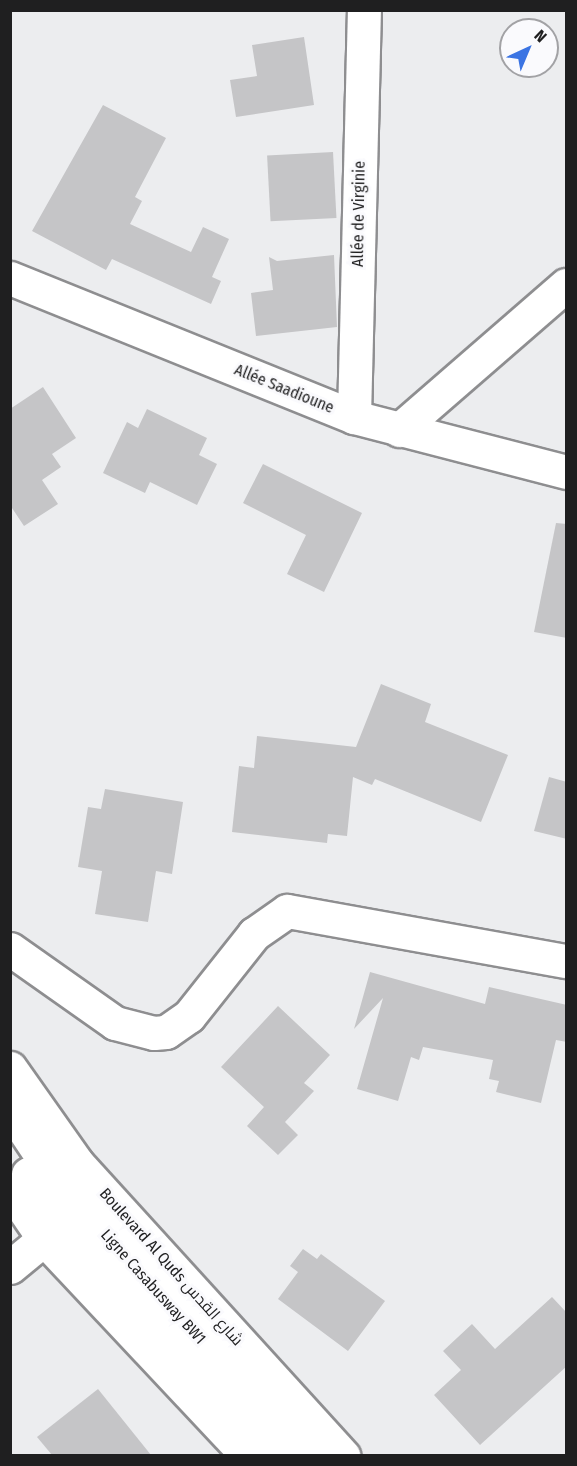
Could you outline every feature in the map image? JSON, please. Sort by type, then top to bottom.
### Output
[{"type":"street","name":"Allée de Virginie","points":[[354,417],[364,10]]},
{"type":"street","name":"Allée Saadioune","points":[[10,278],[354,417],[567,472]]},
{"type":"street","points":[[399,430],[567,285]]},
{"type":"street","points":[[10,950],[115,1023],[154,1033],[166,1032],[189,1016],[254,934],[287,911],[567,961]]},
{"type":"street","name":"Boulevard Al Quds شارع القدس","points":[[10,1068],[77,1163],[344,1455]]},
{"type":"street","name":"Ligne Casabusway BW1","points":[[10,1109],[58,1181],[307,1455]]},
{"type":"street","name":"Ligne Casabusway BW1","points":[[10,1148],[74,1241],[276,1455]]},
{"type":"street","points":[[10,1188],[44,1239],[248,1455]]},
{"type":"street","points":[[10,1267],[44,1239]]},
{"type":"building","points":[[304,37],[314,105],[236,117],[230,80],[257,76],[252,45]]},
{"type":"building","points":[[103,105],[166,138],[135,197],[142,201],[130,224],[191,252],[203,227],[229,239],[212,277],[221,281],[211,304],[112,259],[106,270],[32,231]]},
{"type":"building","points":[[333,152],[336,218],[271,221],[267,155]]},
{"type":"building","points":[[334,255],[337,327],[256,336],[251,293],[273,290],[269,257],[277,261]]},
{"type":"building","points":[[43,387],[76,438],[52,454],[61,467],[42,480],[58,504],[24,526],[10,505],[10,409]]},
{"type":"building","points":[[147,409],[207,438],[199,455],[217,464],[197,505],[150,482],[145,493],[103,473],[127,422],[138,428]]},
{"type":"building","points":[[263,464],[362,513],[324,592],[287,574],[306,535],[243,503]]},
{"type":"building","points":[[556,523],[567,524],[567,638],[534,632]]},
{"type":"building","points":[[381,684],[431,704],[425,722],[508,755],[481,822],[375,779],[372,785],[353,777],[347,836],[328,834],[327,843],[232,832],[239,766],[254,768],[257,736],[356,747]]},
{"type":"building","points":[[549,777],[567,782],[567,839],[534,831]]},
{"type":"building","points":[[105,789],[183,802],[172,874],[156,871],[148,922],[95,914],[102,871],[78,867],[88,807],[101,809]]},
{"type":"building","points":[[370,972],[485,1004],[489,987],[567,1005],[567,1042],[556,1040],[541,1103],[496,1092],[499,1081],[489,1079],[493,1060],[423,1047],[419,1060],[411,1057],[398,1101],[357,1089],[383,998],[354,1029]]},
{"type":"building","points":[[278,1006],[330,1055],[304,1083],[314,1091],[285,1122],[298,1135],[278,1155],[247,1126],[264,1107],[221,1067]]},
{"type":"building","points":[[303,1249],[317,1259],[321,1254],[385,1301],[348,1351],[278,1299],[298,1272],[290,1266]]},
{"type":"building","points":[[552,1297],[567,1313],[567,1366],[480,1445],[434,1395],[461,1370],[443,1351],[472,1324],[495,1349]]},
{"type":"building","points":[[98,1389],[151,1455],[52,1455],[37,1437]]}]
